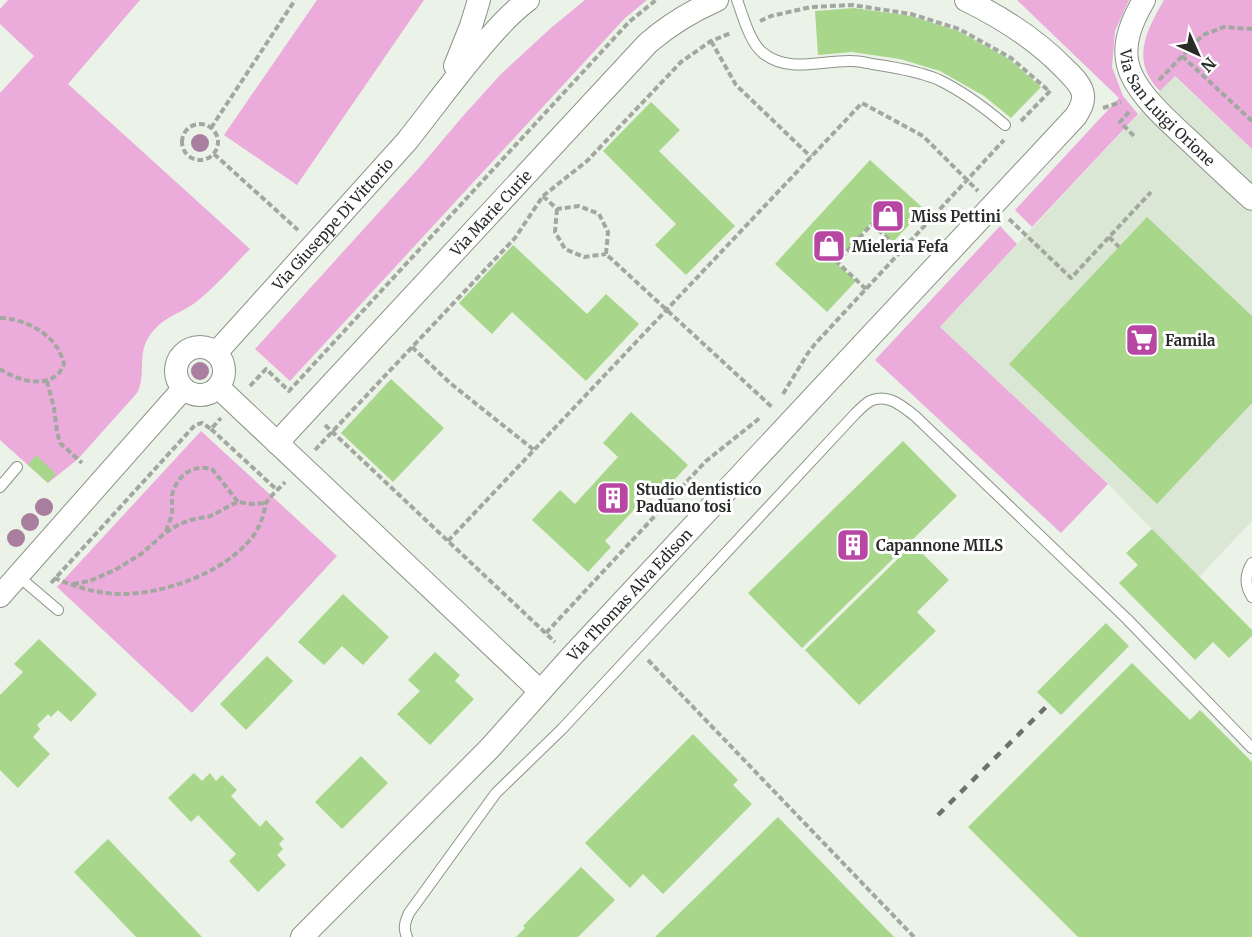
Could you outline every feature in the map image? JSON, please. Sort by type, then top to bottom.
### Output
[{"type":"street","name":"Via Giuseppe Di Vittorio","points":[[444,92],[462,50],[479,0]]},
{"type":"street","name":"Via Giuseppe Di Vittorio","points":[[216,353],[407,141],[444,92],[506,19],[528,0]]},
{"type":"street","name":"Via Marie Curie","points":[[277,443],[648,43],[669,26],[717,0]]},
{"type":"street","points":[[966,0],[1020,30],[1068,72],[1081,87],[1084,98],[1076,116]]},
{"type":"street","name":"Via San Luigi Orione","points":[[1144,0],[1134,18],[1126,41],[1128,65],[1138,87],[1158,112],[1252,199]]},
{"type":"street","name":"Via Thomas Alva Edison","points":[[302,937],[490,748],[571,657],[1076,116]]},
{"type":"street","points":[[195,347],[210,349],[216,353],[224,366],[222,381],[218,387],[212,392],[197,395],[183,389],[176,376],[178,361],[182,355],[195,347]]},
{"type":"street","points":[[218,387],[540,691]]},
{"type":"street","points":[[0,596],[183,389]]},
{"type":"lane","points":[[737,0],[757,47],[783,64],[852,61],[898,68],[936,79],[980,104],[1005,125]]},
{"type":"lane","points":[[407,937],[405,921],[409,913],[496,793],[562,729],[855,414],[870,401],[885,398],[915,416],[1127,619],[1252,748]]},
{"type":"lane","points":[[0,487],[17,467]]},
{"type":"lane","points":[[1252,564],[1246,578],[1252,597]]},
{"type":"lane","points":[[25,568],[40,595],[58,610]]},
{"type":"path","points":[[211,128],[295,0]]},
{"type":"path","points":[[244,393],[266,369],[289,391],[628,22],[656,0]]},
{"type":"path","points":[[309,456],[515,238],[543,196],[587,161],[681,62],[711,41],[771,16],[811,7],[852,5],[911,14],[959,29],[1011,58],[1049,91]]},
{"type":"path","points":[[1135,137],[1120,122],[1203,35],[1224,27],[1252,29]]},
{"type":"path","points":[[711,41],[736,85],[811,157]]},
{"type":"path","points":[[1182,56],[1252,121]]},
{"type":"path","points":[[1019,124],[1068,72]]},
{"type":"path","points":[[1076,116],[1145,95]]},
{"type":"path","points":[[448,541],[862,103],[923,136],[983,195]]},
{"type":"path","points":[[196,124],[211,128],[218,140],[218,147],[214,154],[201,160],[187,155],[182,141],[184,133],[196,124]]},
{"type":"path","points":[[781,398],[808,353],[1004,140]]},
{"type":"path","points":[[214,154],[314,244]]},
{"type":"path","points":[[523,177],[557,209]]},
{"type":"path","points":[[1001,212],[1071,278],[1151,192]]},
{"type":"path","points":[[557,209],[579,206],[599,213],[608,232],[606,254]]},
{"type":"path","points":[[557,209],[555,232],[565,249],[584,257],[606,254]]},
{"type":"path","points":[[866,289],[837,262],[872,224],[901,251]]},
{"type":"path","points":[[1109,237],[1119,247]]},
{"type":"path","points":[[606,254],[789,423]]},
{"type":"path","points":[[0,318],[16,320],[46,335],[57,346],[64,364],[61,371],[53,378],[40,382],[6,374],[0,369]]},
{"type":"path","points":[[412,347],[450,383],[534,450]]},
{"type":"path","points":[[47,381],[60,442],[82,463]]},
{"type":"path","points":[[546,633],[706,461],[776,402]]},
{"type":"path","points":[[211,429],[219,420]]},
{"type":"path","points":[[320,420],[571,657]]},
{"type":"path","points":[[40,595],[199,423],[205,423],[278,490]]},
{"type":"path","points":[[165,533],[172,514],[173,489],[183,476],[194,468],[213,470],[238,502]]},
{"type":"path","points":[[25,568],[87,590],[104,593],[133,593],[170,586],[206,573],[230,559],[249,541],[260,526],[266,503],[285,482]]},
{"type":"path","points":[[69,584],[81,584],[115,570],[141,554],[178,525],[211,516],[238,502],[266,503]]},
{"type":"path","points":[[637,648],[914,937]]},
{"type":"shaded area","points":[[8,0],[140,0],[68,84],[250,249],[194,304],[159,325],[144,346],[140,387],[137,393],[78,459],[48,483],[0,440],[0,93],[34,56],[0,24],[0,9]]},
{"type":"shaded area","points":[[317,0],[424,0],[297,185],[224,135]]},
{"type":"shaded area","points":[[585,0],[647,0],[625,18],[290,381],[255,349],[501,74]]},
{"type":"shaded area","points":[[1017,0],[1129,0],[1115,31],[1112,67],[1123,96],[1138,114],[1032,227],[1015,210],[1119,98]]},
{"type":"shaded area","points":[[1164,0],[1252,0],[1252,149],[1175,76],[1160,91],[1151,80],[1145,68],[1144,46],[1152,23]]},
{"type":"shaded area","points":[[1174,76],[1252,149],[1252,521],[1199,577],[1108,484],[940,327]]},
{"type":"shaded area","points":[[1000,226],[1017,244],[940,327],[1108,484],[1061,533],[875,360]]},
{"type":"shaded area","points":[[201,431],[337,556],[192,713],[57,587]]},
{"type":"building","points":[[854,8],[911,16],[958,31],[1009,59],[1041,87],[1011,118],[984,96],[940,71],[900,59],[852,52],[818,55],[815,11]]},
{"type":"building","points":[[651,102],[680,130],[659,151],[735,226],[686,275],[655,245],[676,224],[603,151]]},
{"type":"building","points":[[870,160],[924,209],[893,242],[872,222],[867,227],[835,262],[856,281],[827,312],[775,264]]},
{"type":"building","name":"Famila","points":[[1147,217],[1252,316],[1252,403],[1157,504],[1009,364]]},
{"type":"building","points":[[513,245],[587,314],[606,294],[639,324],[586,381],[512,312],[492,334],[459,303]]},
{"type":"building","points":[[391,379],[444,428],[393,482],[341,433]]},
{"type":"building","name":"Studio dentistico Paduano tosi","points":[[631,412],[688,465],[663,492],[656,486],[605,541],[611,547],[588,572],[532,520],[560,490],[575,504],[618,457],[603,443]]},
{"type":"building","name":"Capannone MILS","points":[[903,441],[957,496],[802,648],[748,593]]},
{"type":"building","points":[[36,455],[56,474],[48,483],[28,465]]},
{"type":"building","points":[[1152,529],[1252,630],[1252,636],[1229,658],[1213,642],[1195,660],[1119,583],[1138,565],[1126,553]]},
{"type":"building","points":[[913,544],[949,580],[917,612],[936,631],[859,705],[805,650]]},
{"type":"building","points":[[343,594],[389,637],[363,665],[342,646],[324,665],[298,642]]},
{"type":"building","points":[[1106,623],[1129,646],[1061,715],[1037,692]]},
{"type":"building","points":[[39,639],[97,694],[71,722],[58,710],[51,717],[48,714],[37,725],[40,729],[33,737],[50,754],[18,788],[0,770],[0,695],[23,672],[14,664]]},
{"type":"building","points":[[435,652],[460,675],[455,681],[474,699],[430,745],[397,714],[420,691],[408,680]]},
{"type":"building","points":[[267,656],[293,681],[246,730],[220,704]]},
{"type":"building","points":[[1132,663],[1190,720],[1200,710],[1252,762],[1252,937],[1078,937],[968,827]]},
{"type":"building","points":[[693,734],[738,780],[733,785],[752,804],[663,894],[643,874],[630,888],[585,843]]},
{"type":"building","points":[[361,756],[388,783],[342,829],[315,802]]},
{"type":"building","points":[[194,773],[202,781],[210,773],[216,781],[222,775],[237,790],[231,796],[260,827],[266,820],[284,839],[279,844],[283,849],[277,855],[286,865],[258,892],[229,861],[236,854],[198,815],[191,822],[168,798]]},
{"type":"building","points":[[778,817],[894,937],[655,937]]},
{"type":"building","points":[[108,839],[202,937],[136,937],[74,872]]},
{"type":"building","points":[[581,867],[615,900],[578,937],[516,937],[525,928],[523,926]]},
{"type":"railway","points":[[938,815],[1049,704]]},
{"type":"place","name":"Miss Pettini","points":[[888,216]]},
{"type":"place","name":"Mieleria Fefa","points":[[829,246]]},
{"type":"place","name":"Famila","points":[[1142,340]]},
{"type":"place","name":"Studio dentistico Paduano tosi","points":[[613,498]]},
{"type":"place","name":"Capannone MILS","points":[[853,545]]}]
